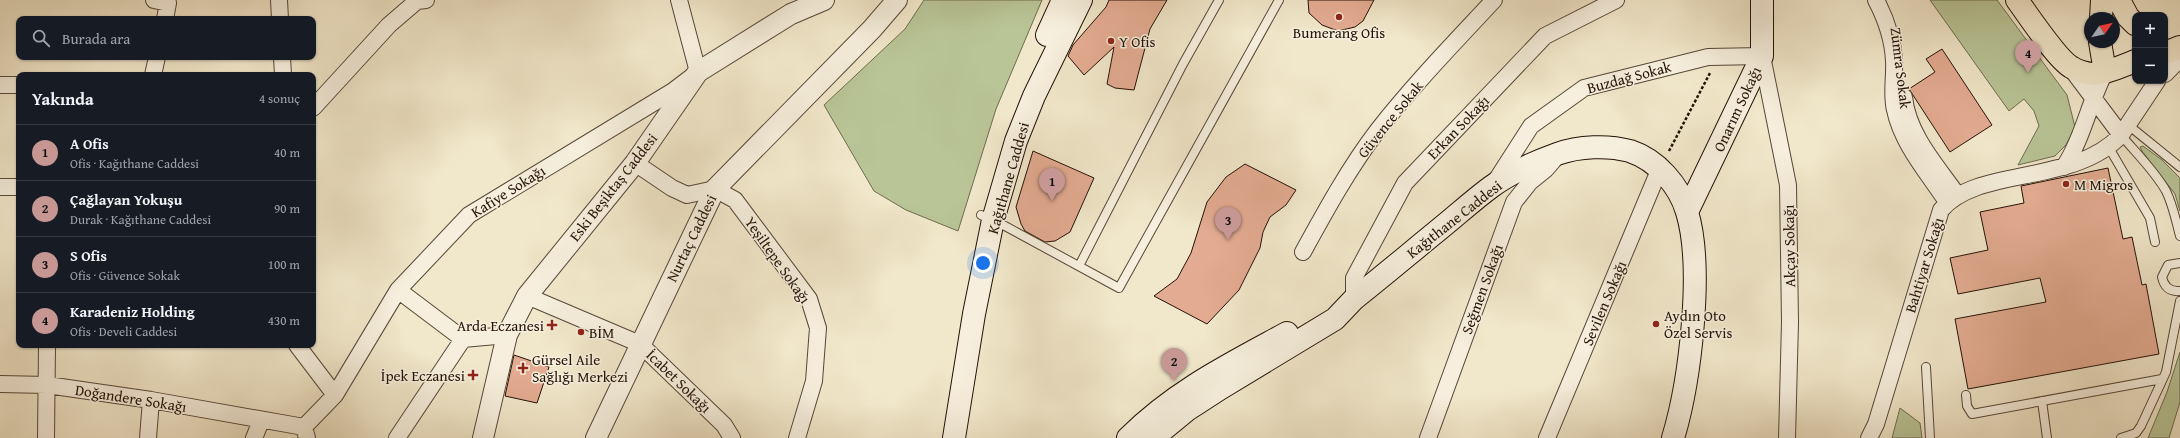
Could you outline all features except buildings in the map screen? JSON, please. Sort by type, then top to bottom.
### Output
[{"type":"main road","name":"Kağıthane Caddesi","points":[[954,438],[974,314],[987,218],[1004,139],[1030,73],[1063,0]]},
{"type":"main road","name":"Kağıthane Caddesi","points":[[941,438],[944,411],[966,284],[987,218],[1018,134],[1034,96],[1081,0]]},
{"type":"main road","name":"Onarım Sokağı","points":[[1687,212],[1762,56],[1762,0]]},
{"type":"main road","points":[[2017,0],[2070,67],[2086,73],[2105,72],[2132,62]]},
{"type":"main road","points":[[2101,12],[2102,0]]},
{"type":"main road","points":[[2119,0],[2128,17],[2132,21]]},
{"type":"main road","points":[[2168,36],[2180,34]]},
{"type":"main road","points":[[2168,51],[2180,47]]},
{"type":"main road","points":[[2101,48],[2105,72]]},
{"type":"main road","name":"Kağıthane Caddesi","points":[[1153,438],[1188,410],[1221,388],[1335,319],[1354,299],[1492,186],[1526,168],[1559,154],[1591,148],[1618,148],[1640,154],[1660,168],[1670,180],[1687,212],[1694,255],[1692,318],[1682,408],[1673,438]]},
{"type":"main road","name":"Kağıthane Caddesi","points":[[1128,438],[1172,399],[1196,383],[1332,309],[1354,299]]},
{"type":"street","points":[[279,0],[280,16]]},
{"type":"street","points":[[316,105],[389,25],[417,1],[426,0]]},
{"type":"street","points":[[679,0],[698,72]]},
{"type":"street","name":"Eski Beşiktaş Caddesi","points":[[483,438],[506,336],[527,296],[635,163],[698,72],[791,14],[824,0]]},
{"type":"street","name":"Güvence Sokak","points":[[1303,252],[1341,184],[1378,130],[1440,58],[1494,0]]},
{"type":"street","name":"Erkan Sokağı","points":[[1354,299],[1354,278],[1405,183],[1545,36],[1616,0]]},
{"type":"street","name":"Zümra Sokak","points":[[1876,0],[1886,19],[1892,45],[1893,98],[1898,122],[1905,138],[1953,199]]},
{"type":"street","name":"Zümra Sokak","points":[[1885,0],[1896,23],[1900,42],[1904,104],[1908,116],[1921,143],[1953,199]]},
{"type":"street","points":[[161,2],[164,16]]},
{"type":"street","name":"Nurtaç Caddesi","points":[[596,438],[715,189],[893,3]]},
{"type":"street","name":"Buzdağ Sokak","points":[[1492,186],[1531,126],[1584,88],[1708,57],[1762,56]]},
{"type":"street","name":"Akçay Sokağı","points":[[1762,56],[1788,185],[1790,322],[1787,438]]},
{"type":"street","points":[[2168,71],[2180,59]]},
{"type":"street","points":[[154,72],[156,60]]},
{"type":"street","points":[[282,60],[283,72]]},
{"type":"street","points":[[2070,67],[2093,96],[2124,130]]},
{"type":"street","name":"Kafiye Sokağı","points":[[306,433],[335,395],[398,290],[469,215],[673,91],[698,72]]},
{"type":"street","points":[[2064,168],[2076,150],[2093,96],[2105,72]]},
{"type":"street","points":[[1953,199],[1984,186],[2064,168],[2108,146],[2124,130],[2155,84]]},
{"type":"street","points":[[0,85],[16,85]]},
{"type":"street","name":"Seğmen Sokağı","points":[[1428,438],[1514,202],[1530,182],[1546,169],[1559,154]]},
{"type":"street","points":[[635,163],[672,188],[686,195],[715,189]]},
{"type":"street","name":"Sevilen Sokağı","points":[[1547,438],[1660,168]]},
{"type":"street","points":[[0,187],[16,187]]},
{"type":"street","name":"Yeşiltepe Sokağı","points":[[715,189],[735,200],[809,299],[818,328],[814,381],[797,438]]},
{"type":"street","name":"Bahtiyar Sokağı","points":[[1873,433],[1941,210],[1953,199]]},
{"type":"street","points":[[398,290],[463,339],[506,336]]},
{"type":"street","points":[[527,296],[640,344]]},
{"type":"street","points":[[397,438],[463,339]]},
{"type":"street","name":"İcabet Sokağı","points":[[640,344],[724,425],[732,438]]},
{"type":"street","points":[[46,438],[47,348]]},
{"type":"street","points":[[299,348],[335,395]]},
{"type":"street","name":"Doğandere Sokağı","points":[[0,384],[47,385],[151,400],[261,421],[306,433]]},
{"type":"street","points":[[148,438],[151,400]]},
{"type":"street","points":[[254,438],[261,421]]},
{"type":"lane","points":[[1079,266],[1183,64],[1219,0]]},
{"type":"lane","points":[[987,218],[1119,288],[1279,0]]},
{"type":"lane","points":[[2124,130],[2180,167]]},
{"type":"lane","points":[[2124,130],[2145,163],[2166,191],[2174,211],[2180,236]]},
{"type":"lane","points":[[2108,146],[2150,218],[2155,242]]},
{"type":"lane","points":[[2180,263],[2168,264],[2162,277],[2165,286],[2169,289],[2180,291]]},
{"type":"lane","points":[[2121,438],[2136,433],[2141,426],[2166,372],[2180,301]]},
{"type":"lane","points":[[1926,367],[1930,438]]},
{"type":"lane","points":[[1966,395],[1967,406],[1972,414],[2162,379]]},
{"type":"lane","points":[[2042,401],[2047,438]]},
{"type":"path","points":[[1660,168],[1719,57]]},
{"type":"green space","points":[[924,0],[1042,0],[996,109],[958,231],[906,210],[874,191],[824,105],[905,29]]},
{"type":"green space","points":[[1930,0],[1997,0],[2067,95],[2075,127],[2066,145],[2055,156],[2018,165],[2039,126],[2034,111],[2024,99],[2009,111]]},
{"type":"green space","points":[[2143,146],[2162,160],[2180,178],[2180,211],[2175,194],[2142,151],[2140,147]]},
{"type":"green space","points":[[2180,352],[2180,402],[2169,438],[2148,438],[2167,392]]},
{"type":"green space","points":[[1900,408],[1920,423],[1922,438],[1892,438]]},
{"type":"place","name":"Bumerang Ofis","points":[[1339,17]]},
{"type":"place","name":"Y Ofis","points":[[1111,41]]},
{"type":"place","name":"Karadeniz Holding","points":[[2028,73]]},
{"type":"place","name":"M Migros","points":[[2066,184]]},
{"type":"place","name":"A Ofis","points":[[1052,201]]},
{"type":"place","name":"S Ofis","points":[[1228,240]]},
{"type":"place","name":"Aydın Oto Özel Servis","points":[[1656,324]]},
{"type":"place","name":"Arda Eczanesi","points":[[552,325]]},
{"type":"place","name":"BİM","points":[[581,332]]},
{"type":"place","name":"Gürsel Aile Sağlığı Merkezi","points":[[523,368]]},
{"type":"place","name":"İpek Eczanesi","points":[[473,375]]},
{"type":"place","name":"Çağlayan Yokuşu","points":[[1174,381]]}]
